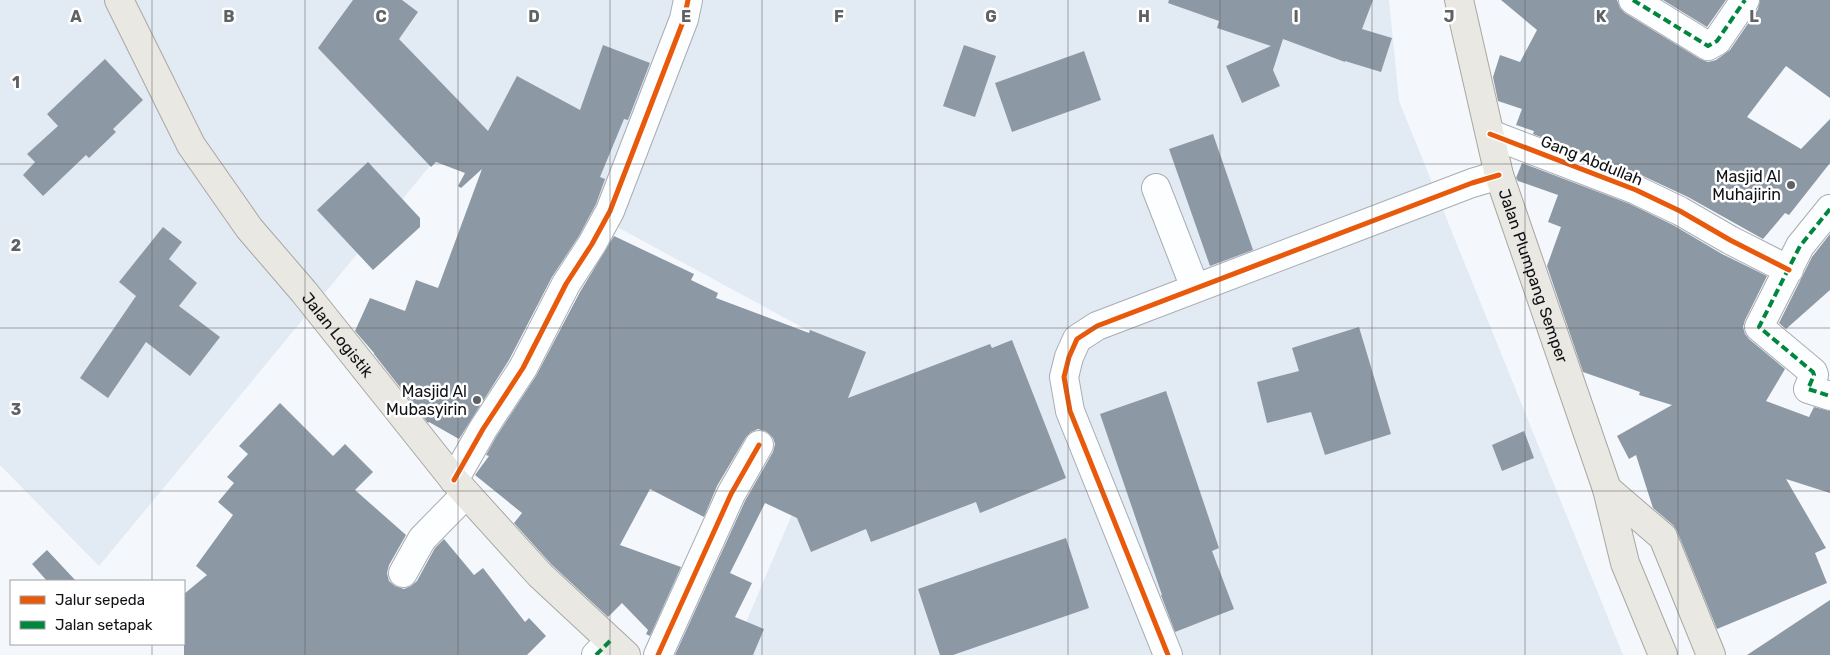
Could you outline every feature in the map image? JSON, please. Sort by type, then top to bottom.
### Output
[{"type":"main road","name":"Jalan Logistik","points":[[120,0],[191,144],[249,228],[304,292],[460,487],[611,650]]},
{"type":"main road","name":"Jalan Plumpang Semper","points":[[1459,0],[1499,175],[1607,489],[1625,563],[1663,655]]},
{"type":"main road","points":[[1607,489],[1663,537],[1712,655]]},
{"type":"street","points":[[403,573],[422,539],[460,487],[484,429],[523,368],[566,284],[592,244],[610,211],[684,19],[688,0]]},
{"type":"street","points":[[1633,0],[1708,46],[1716,41],[1746,0]]},
{"type":"street","name":"Gang Abdullah","points":[[1490,134],[1636,190],[1680,211],[1730,240],[1789,270]]},
{"type":"street","points":[[1168,655],[1070,411],[1064,377],[1069,357],[1077,339],[1097,326],[1472,183],[1499,175]]},
{"type":"street","points":[[1156,188],[1195,288]]},
{"type":"street","points":[[1830,209],[1800,246],[1759,327],[1813,372],[1814,376],[1808,389],[1830,396]]},
{"type":"street","points":[[658,655],[731,494],[759,445]]},
{"type":"shaded area","points":[[0,0],[1389,0],[1399,101],[1623,655],[732,655],[859,358],[453,138],[99,566],[0,465]]},
{"type":"building","points":[[353,0],[402,0],[418,12],[399,39],[488,131],[517,76],[580,110],[603,45],[650,63],[628,120],[624,119],[600,177],[605,179],[596,204],[579,236],[552,277],[509,360],[459,439],[428,423],[355,331],[370,298],[405,311],[416,280],[438,288],[482,169],[461,188],[458,186],[465,173],[436,162],[431,167],[318,48]]},
{"type":"building","points":[[1169,0],[1373,0],[1362,29],[1392,38],[1381,72],[1345,62],[1283,39],[1273,70],[1280,86],[1242,103],[1226,66],[1271,46],[1217,28],[1219,21],[1168,3]]},
{"type":"building","points":[[1501,0],[1617,0],[1620,8],[1625,13],[1708,62],[1716,60],[1730,50],[1758,9],[1760,0],[1830,0],[1830,98],[1786,66],[1747,117],[1801,149],[1830,119],[1830,163],[1789,215],[1785,213],[1763,239],[1688,197],[1643,176],[1533,134],[1534,131],[1516,125],[1522,109],[1498,101],[1493,77],[1500,55],[1520,62],[1537,30]]},
{"type":"building","points":[[1663,0],[1726,0],[1707,27]]},
{"type":"building","points":[[964,45],[996,56],[975,117],[943,106]]},
{"type":"building","points":[[1084,51],[1101,100],[1012,132],[995,83]]},
{"type":"building","points":[[105,59],[143,100],[113,129],[116,132],[89,158],[86,155],[43,196],[23,175],[35,162],[27,154],[58,126],[47,114]]},
{"type":"building","points":[[1213,134],[1253,250],[1210,266],[1169,149]]},
{"type":"building","points":[[368,162],[420,218],[420,227],[373,270],[317,210]]},
{"type":"building","points":[[1522,163],[1630,204],[1767,276],[1743,327],[1749,339],[1785,369],[1766,401],[1809,417],[1814,407],[1830,411],[1830,493],[1786,479],[1826,548],[1815,553],[1827,583],[1717,629],[1677,531],[1673,525],[1653,508],[1636,455],[1629,459],[1617,436],[1672,405],[1639,395],[1640,392],[1583,372],[1547,266],[1561,227],[1548,222],[1558,195],[1518,181],[1516,178]]},
{"type":"building","points":[[163,227],[182,242],[169,259],[197,283],[179,306],[220,337],[190,376],[146,342],[108,398],[80,378],[136,296],[119,282]]},
{"type":"building","points":[[1830,234],[1830,290],[1786,329],[1779,323],[1812,257]]},
{"type":"building","points":[[614,236],[694,274],[691,280],[718,293],[716,298],[809,333],[810,330],[866,352],[848,398],[990,344],[992,348],[1012,340],[1066,478],[980,513],[976,502],[871,542],[866,529],[811,552],[797,518],[765,503],[730,573],[752,583],[735,617],[764,629],[753,655],[675,655],[745,501],[773,452],[775,444],[773,438],[767,432],[758,429],[746,437],[717,486],[704,517],[650,489],[620,545],[681,567],[650,636],[646,634],[648,630],[622,603],[608,617],[551,564],[514,523],[522,513],[475,475],[489,456],[486,455],[496,437],[536,376],[580,292]]},
{"type":"building","points":[[1359,327],[1391,434],[1325,455],[1311,412],[1267,423],[1257,382],[1299,371],[1292,348]]},
{"type":"building","points":[[1166,391],[1219,548],[1212,551],[1234,609],[1175,632],[1100,414]]},
{"type":"building","points":[[280,403],[333,456],[345,444],[373,472],[355,490],[406,535],[389,565],[387,573],[389,581],[395,586],[404,589],[411,586],[417,581],[435,548],[444,539],[474,575],[483,568],[525,622],[529,618],[546,636],[527,655],[184,655],[185,593],[207,575],[196,566],[233,515],[218,502],[234,483],[227,477],[248,454],[239,446]]},
{"type":"building","points":[[1524,431],[1534,458],[1502,471],[1492,445]]},
{"type":"building","points":[[1066,538],[1089,608],[953,655],[940,655],[918,589]]},
{"type":"building","points":[[47,550],[75,580],[46,580],[32,564]]},
{"type":"building","points":[[1830,600],[1830,655],[1747,655]]},
{"type":"marked path","points":[[1633,0],[1708,46],[1717,41],[1745,0]]},
{"type":"marked path","points":[[1830,209],[1800,246],[1759,327],[1813,372],[1814,375],[1808,389],[1830,396]]},
{"type":"marked path","points":[[596,655],[610,641]]},
{"type":"cycle path","points":[[454,480],[483,429],[523,368],[566,284],[592,244],[610,211],[684,19],[688,0]]},
{"type":"cycle path","points":[[1490,134],[1636,190],[1680,211],[1730,240],[1789,270]]},
{"type":"cycle path","points":[[1168,655],[1070,411],[1064,377],[1069,357],[1077,339],[1097,326],[1472,183],[1499,175]]},
{"type":"cycle path","points":[[658,655],[731,494],[759,445]]},
{"type":"place","name":"Masjid Al Muhajirin","points":[[1791,185]]},
{"type":"place","name":"Masjid Al Mubasyirin","points":[[477,400]]}]
